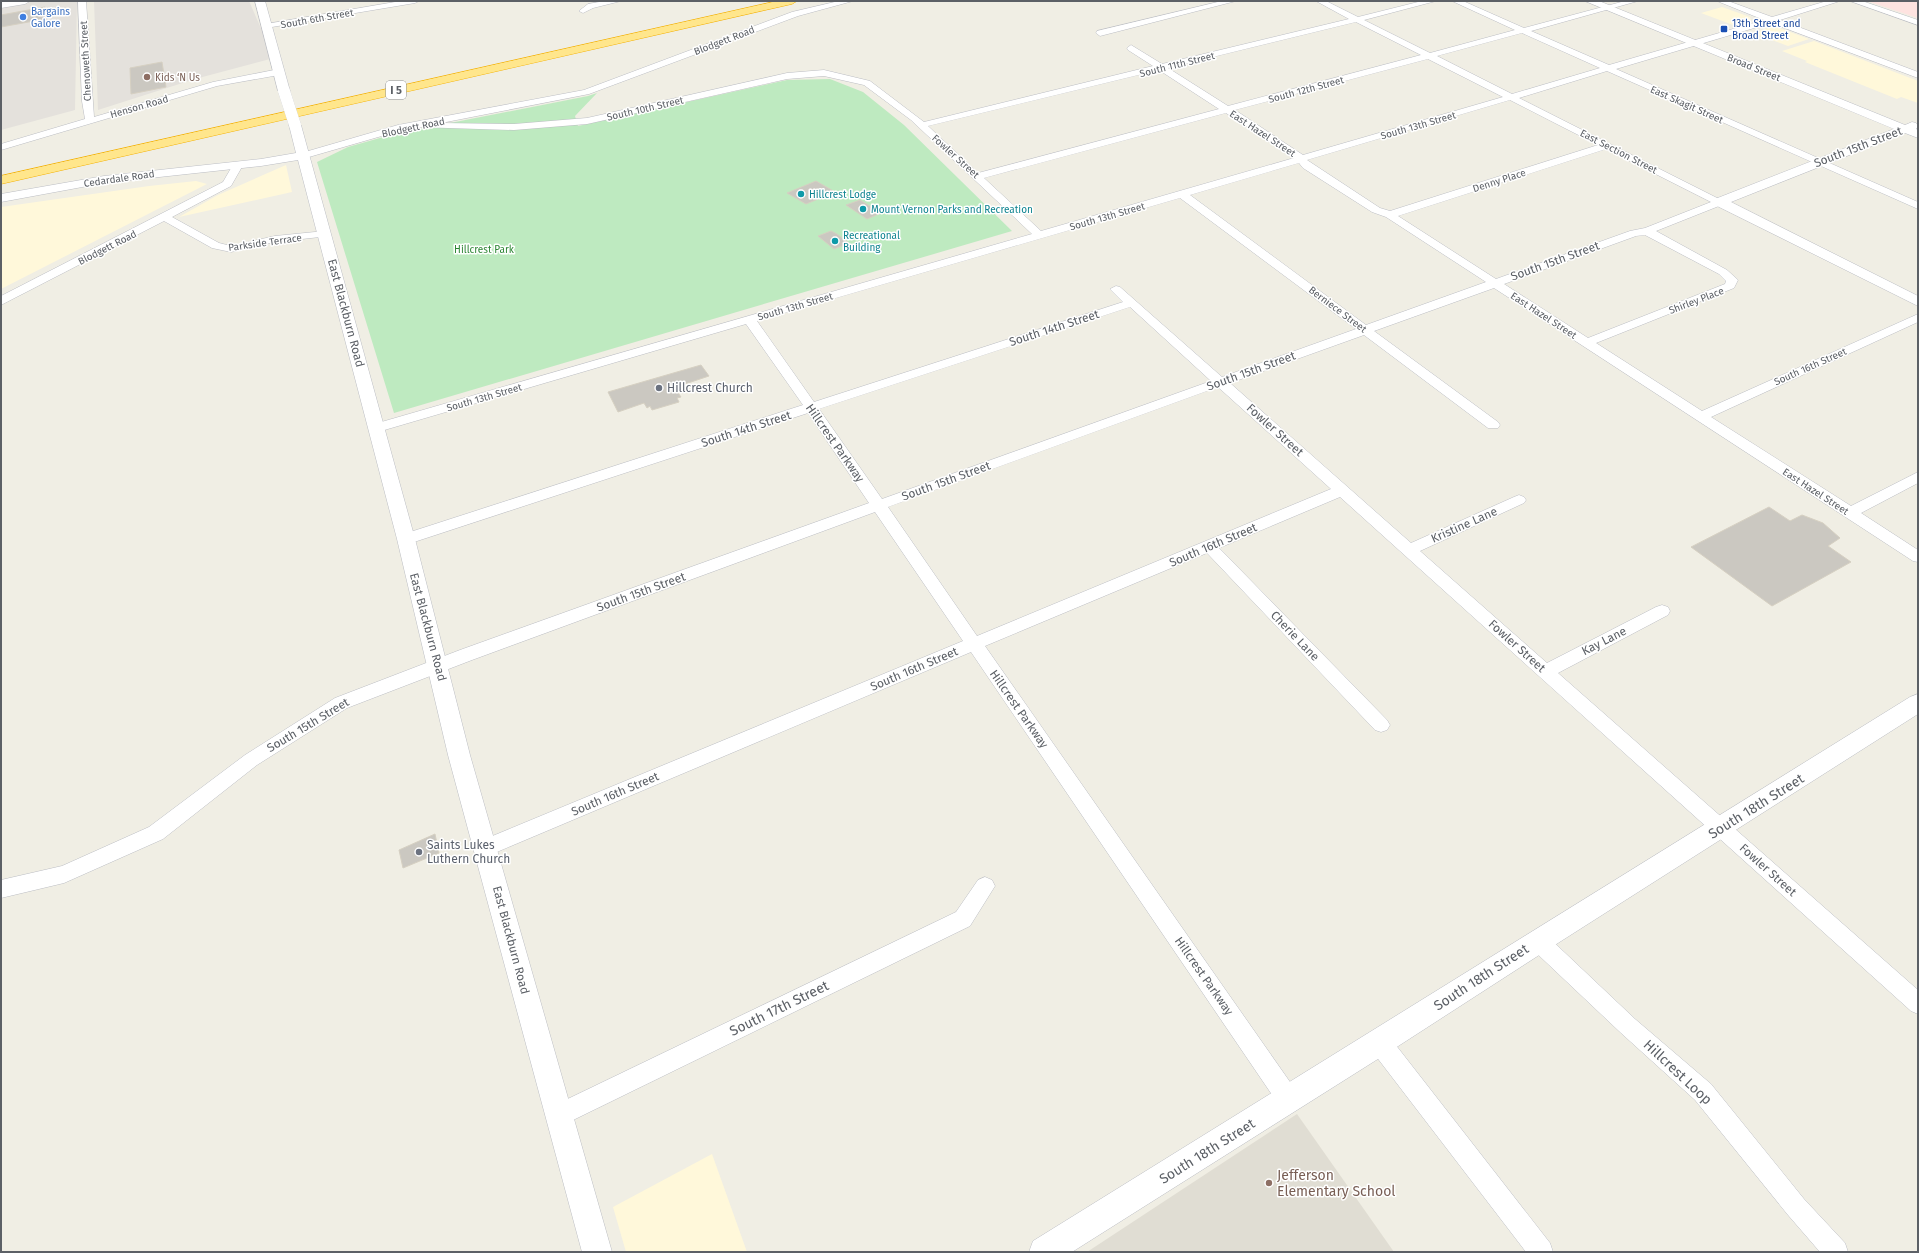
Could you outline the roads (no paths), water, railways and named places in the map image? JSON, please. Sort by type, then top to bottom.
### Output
[{"type":"highway","name":"I 5","points":[[1,169],[762,1]]},
{"type":"highway","name":"I 5","points":[[1,180],[792,1]]},
{"type":"street","points":[[1,5],[25,1]]},
{"type":"street","name":"Chenoweth Street","points":[[82,1],[87,101],[90,121]]},
{"type":"street","name":"East Blackburn Road","points":[[260,1],[325,234],[406,539],[459,755],[597,1252]]},
{"type":"street","name":"South 6th Street","points":[[266,26],[375,4],[415,1]]},
{"type":"street","points":[[583,11],[591,6],[617,1]]},
{"type":"street","name":"Blodgett Road","points":[[1,301],[227,184],[238,165],[302,156],[398,128],[586,92],[794,14],[848,1]]},
{"type":"street","points":[[1100,33],[1232,1]]},
{"type":"street","name":"East Section Street","points":[[1320,1],[1918,302]]},
{"type":"street","name":"South 11th Street","points":[[922,125],[1163,68],[1432,1]]},
{"type":"street","name":"East Skagit Street","points":[[1456,1],[1918,206]]},
{"type":"street","name":"Broad Street","points":[[1590,1],[1918,134]]},
{"type":"street","name":"South 12th Street","points":[[978,176],[1634,1]]},
{"type":"street","points":[[1721,1],[1918,75]]},
{"type":"street","name":"South 13th Street","points":[[376,428],[1182,194],[1836,1]]},
{"type":"street","points":[[1854,1],[1918,23]]},
{"type":"street","name":"East Hazel Street","points":[[1131,48],[1296,154],[1307,166],[1376,210],[1390,216],[1495,282],[1918,557]]},
{"type":"street","name":"Henson Road","points":[[1,147],[216,84],[279,72]]},
{"type":"street","name":"South 10th Street","points":[[420,125],[514,127],[587,121],[787,76],[824,73],[867,83]]},
{"type":"street","name":"Fowler Street","points":[[867,83],[922,125],[978,176],[1039,235]]},
{"type":"street","name":"South 15th Street","points":[[1,889],[64,874],[156,833],[251,760],[341,703],[438,666],[1364,329],[1634,233],[1647,231],[1918,124]]},
{"type":"street","name":"Denny Place","points":[[1390,216],[1607,145]]},
{"type":"street","name":"Cedardale Road","points":[[1,198],[80,183],[138,175],[238,165]]},
{"type":"street","name":"Berniece Street","points":[[1182,194],[1493,425]]},
{"type":"street","name":"Parkside Terrace","points":[[165,217],[216,246],[231,248],[275,239],[325,234]]},
{"type":"street","name":"Shirley Place","points":[[1588,342],[1730,286],[1732,280],[1724,272],[1647,231]]},
{"type":"street","name":"Fowler Street","points":[[1116,289],[1410,549],[1545,672],[1918,1004]]},
{"type":"street","name":"South 14th Street","points":[[406,539],[1131,303]]},
{"type":"street","name":"South 16th Street","points":[[1702,416],[1918,318]]},
{"type":"street","name":"Hillcrest Parkway","points":[[748,320],[754,325],[810,408],[879,505],[1289,1100]]},
{"type":"street","points":[[1850,513],[1918,477]]},
{"type":"street","name":"South 16th Street","points":[[485,848],[1343,490]]},
{"type":"street","name":"Kristine Lane","points":[[1410,549],[1519,500]]},
{"type":"street","name":"Cherie Lane","points":[[1209,546],[1381,725]]},
{"type":"street","name":"Kay Lane","points":[[1545,672],[1662,611]]},
{"type":"street","name":"South 18th Street","points":[[1044,1252],[1380,1043],[1538,940],[1721,828],[1918,703]]},
{"type":"street","name":"South 17th Street","points":[[559,1115],[963,919],[985,886]]},
{"type":"street","name":"Hillcrest Loop","points":[[1538,940],[1628,1026],[1703,1092],[1796,1207],[1836,1252]]},
{"type":"street","points":[[1380,1043],[1541,1252]]},
{"type":"place","name":"Bargains Galore","points":[[23,17]]},
{"type":"place","name":"13th Street and Broad Street","points":[[1724,29]]},
{"type":"place","name":"Kids ‘N Us","points":[[147,77]]},
{"type":"place","name":"Hillcrest Lodge","points":[[801,194]]},
{"type":"place","name":"Mount Vernon Parks and Recreation","points":[[863,209]]},
{"type":"place","name":"Recreational Building","points":[[835,241]]},
{"type":"place","name":"Hillcrest Church","points":[[659,388]]},
{"type":"place","name":"Saints Lukes Luthern Church","points":[[419,852]]},
{"type":"place","name":"Jefferson Elementary School","points":[[1269,1183]]},
{"type":"park label","name":"Hillcrest Park","points":[[484,249]]}]
